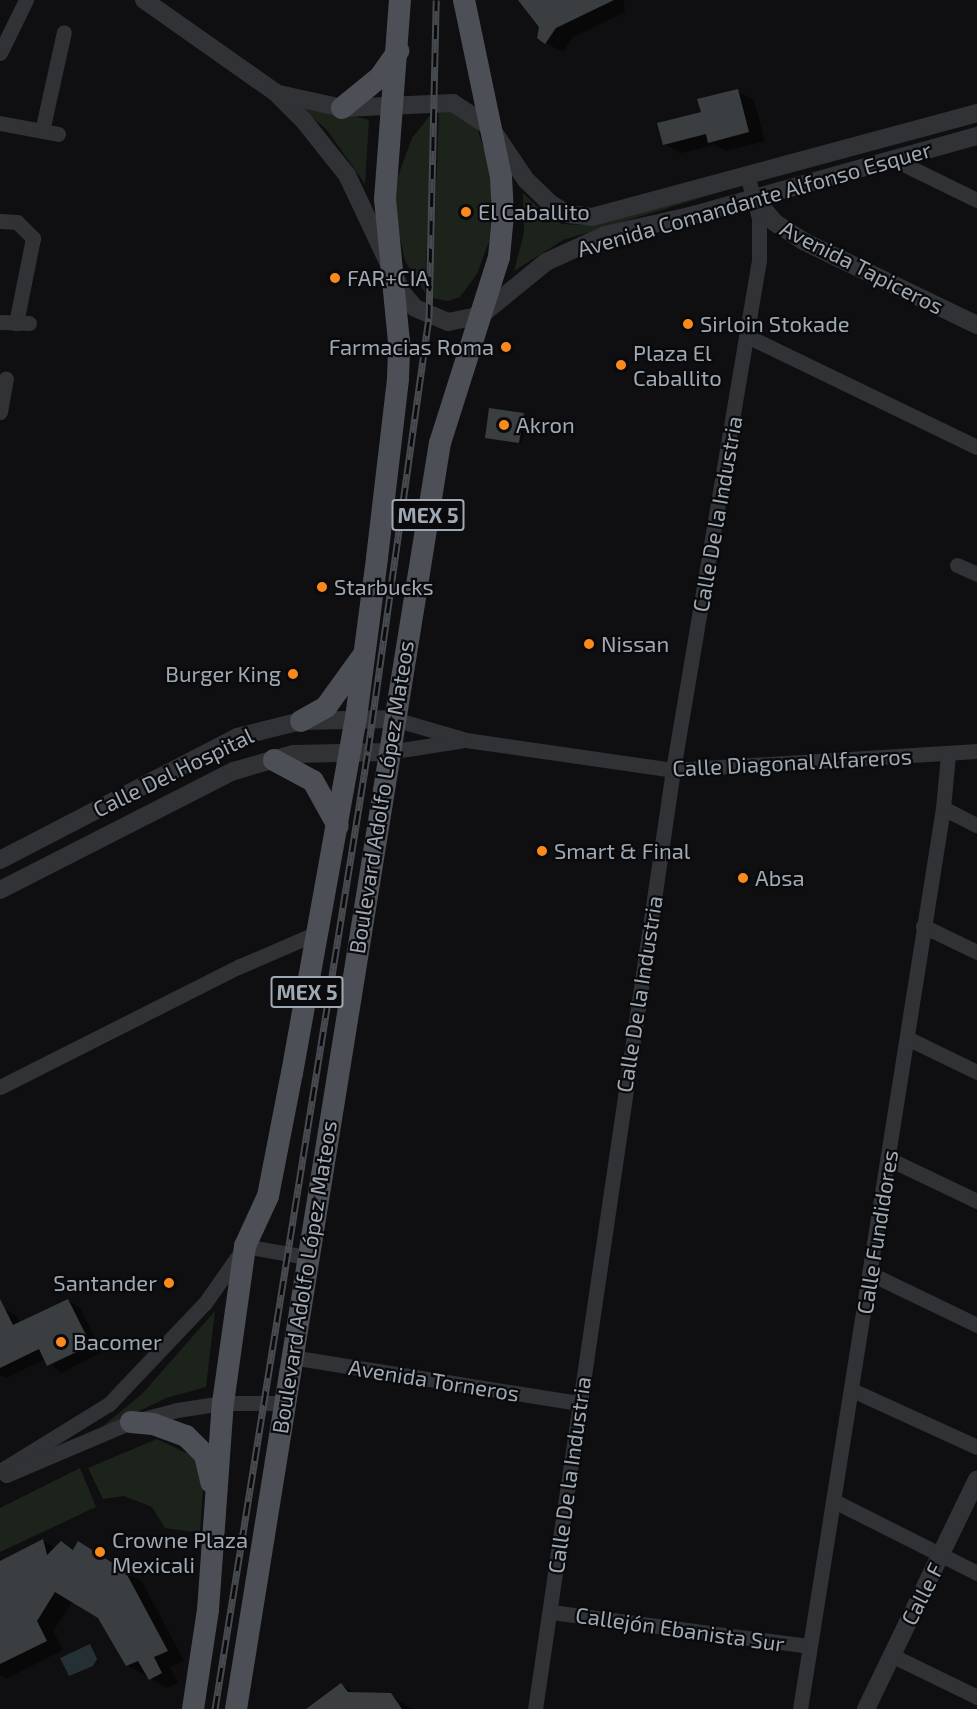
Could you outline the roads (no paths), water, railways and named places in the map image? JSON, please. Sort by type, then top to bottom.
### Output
[{"type":"main road","name":"Boulevard Adolfo López Mateos","points":[[193,1709],[208,1610],[223,1402],[245,1246],[268,1196],[338,826],[366,651],[398,378],[399,342],[390,270],[385,199],[399,50],[400,0]]},
{"type":"main road","name":"Boulevard Adolfo López Mateos","points":[[236,1709],[393,719],[440,443],[499,257],[503,214],[501,177],[464,0]]},
{"type":"main road","points":[[342,108],[380,77],[399,50]]},
{"type":"main road","points":[[301,721],[326,707],[366,651]]},
{"type":"main road","points":[[274,760],[313,781],[338,826]]},
{"type":"main road","points":[[130,1422],[174,1430],[197,1445],[205,1455],[216,1500]]},
{"type":"street","points":[[0,53],[25,0]]},
{"type":"street","points":[[144,0],[275,92],[320,138],[347,176],[390,270],[415,309],[429,318],[448,322],[480,316]]},
{"type":"street","points":[[42,132],[64,32]]},
{"type":"street","points":[[275,92],[342,108],[453,103],[491,128]]},
{"type":"street","name":"Avenida Comandante Alfonso Esquer","points":[[491,128],[526,180],[568,214],[592,217],[977,113]]},
{"type":"street","points":[[0,123],[58,134]]},
{"type":"street","name":"Avenida Comandante Alfonso Esquer","points":[[480,316],[506,298],[546,262],[576,246],[755,199],[977,136]]},
{"type":"street","points":[[895,160],[977,200]]},
{"type":"street","name":"Calle De la Industria","points":[[535,1709],[551,1612],[578,1403],[673,770],[759,260],[761,228],[747,175]]},
{"type":"street","name":"Avenida Tapiceros","points":[[755,199],[774,222],[803,241],[977,326]]},
{"type":"street","points":[[0,221],[17,222],[33,238],[22,323],[0,322]]},
{"type":"street","points":[[747,336],[977,447]]},
{"type":"street","points":[[0,412],[6,379]]},
{"type":"street","points":[[957,565],[977,574]]},
{"type":"street","name":"Calle Del Hospital","points":[[0,860],[237,737],[301,721],[356,718],[393,719]]},
{"type":"street","name":"Calle Diagonal Alfareros","points":[[393,719],[466,740],[673,770],[977,751]]},
{"type":"street","name":"Calle Diagonal Alfareros","points":[[388,752],[466,740]]},
{"type":"street","name":"Calle Del Hospital","points":[[0,890],[234,771],[274,760],[322,751],[388,752]]},
{"type":"street","name":"Calle Fundidores","points":[[801,1709],[809,1646],[836,1502],[923,926],[944,808],[948,754]]},
{"type":"street","points":[[944,808],[977,825]]},
{"type":"street","points":[[923,926],[977,952]]},
{"type":"street","points":[[0,1087],[238,967],[317,933]]},
{"type":"street","points":[[907,1038],[977,1072]]},
{"type":"street","points":[[889,1159],[977,1201]]},
{"type":"street","points":[[0,1471],[109,1404],[205,1303],[245,1246],[307,1257]]},
{"type":"street","points":[[869,1273],[977,1325]]},
{"type":"street","name":"Avenida Torneros","points":[[291,1357],[578,1403]]},
{"type":"street","points":[[852,1390],[977,1447]]},
{"type":"street","points":[[0,1477],[130,1422],[223,1402],[283,1403]]},
{"type":"street","name":"Calle F","points":[[866,1709],[977,1479]]},
{"type":"street","points":[[836,1502],[977,1573]]},
{"type":"street","name":"Callejón Ebanista Sur","points":[[551,1612],[809,1646]]},
{"type":"street","points":[[891,1655],[977,1697]]},
{"type":"railway","points":[[215,1709],[368,751],[429,318],[436,0]]},
{"type":"place","name":"El Caballito","points":[[466,212]]},
{"type":"place","name":"FAR+CIA","points":[[335,278]]},
{"type":"place","name":"Sirloin Stokade","points":[[688,324]]},
{"type":"place","name":"Farmacias Roma","points":[[506,347]]},
{"type":"place","name":"Plaza El Caballito","points":[[621,365]]},
{"type":"place","name":"Akron","points":[[504,425]]},
{"type":"place","name":"Starbucks","points":[[322,587]]},
{"type":"place","name":"Nissan","points":[[589,644]]},
{"type":"place","name":"Burger King","points":[[293,674]]},
{"type":"place","name":"Smart & Final","points":[[542,851]]},
{"type":"place","name":"Absa","points":[[743,878]]},
{"type":"place","name":"Santander","points":[[169,1283]]},
{"type":"place","name":"Bacomer","points":[[61,1342]]},
{"type":"place","name":"Crowne Plaza Mexicali","points":[[100,1552]]}]
